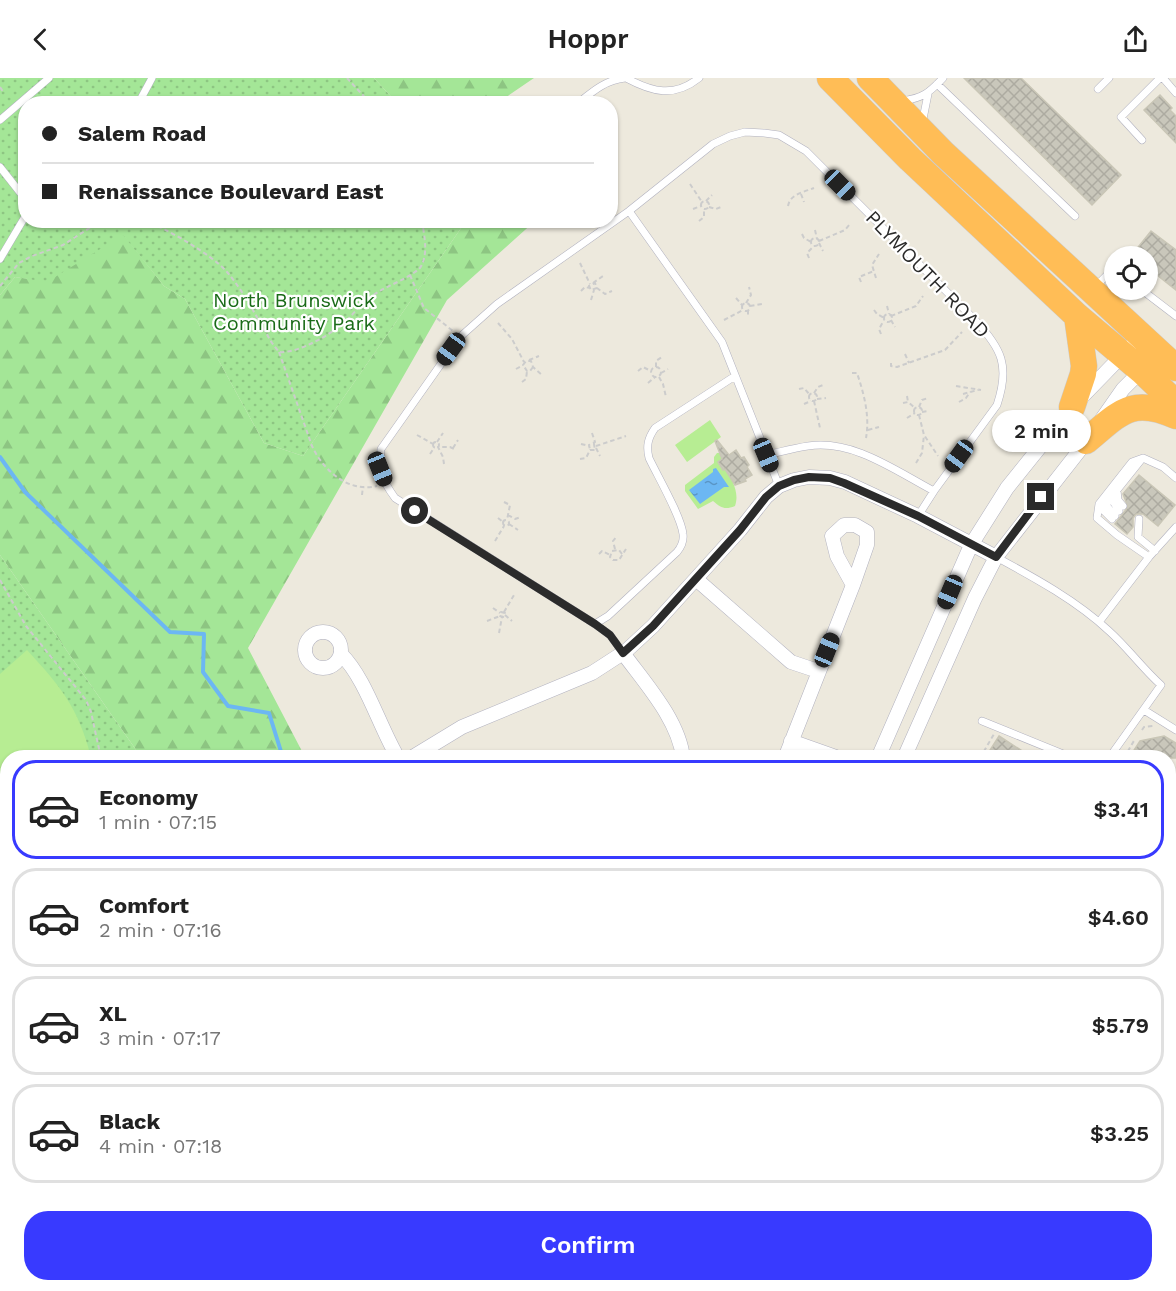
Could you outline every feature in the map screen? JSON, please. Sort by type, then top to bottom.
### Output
[{"type":"highway","points":[[830,78],[910,159],[1077,316],[1148,356]]},
{"type":"highway","points":[[870,78],[923,133],[1091,291],[1148,356],[1176,404]]},
{"type":"highway","points":[[1072,407],[1084,366],[1077,316]]},
{"type":"highway","points":[[1086,441],[1120,414],[1135,407],[1160,409],[1176,416]]},
{"type":"street","points":[[881,750],[971,545],[1007,488],[1072,407],[1148,356]]},
{"type":"street","points":[[908,750],[975,598],[996,557],[1086,441],[1148,356]]},
{"type":"street","points":[[424,750],[462,727],[592,673],[623,653],[653,626],[740,530],[766,497],[779,486],[809,477],[830,478],[918,516],[996,557]]},
{"type":"street","points":[[696,579],[791,662],[818,671]]},
{"type":"street","points":[[787,750],[853,585]]},
{"type":"street","points":[[623,653],[656,697],[672,724],[682,750]]},
{"type":"street","points":[[341,654],[354,670],[393,750]]},
{"type":"street","points":[[791,741],[816,750]]},
{"type":"lane","points":[[36,78],[41,85]]},
{"type":"lane","points":[[28,96],[49,78]]},
{"type":"lane","points":[[142,96],[152,78]]},
{"type":"lane","points":[[587,96],[612,79],[625,78],[642,87],[667,92],[682,89],[699,78]]},
{"type":"lane","points":[[1098,89],[1110,78]]},
{"type":"lane","points":[[1142,140],[1121,117],[1162,78],[1176,93]]},
{"type":"lane","points":[[893,102],[914,100],[928,94],[940,81],[1075,216]]},
{"type":"lane","points":[[923,133],[922,123],[928,94]]},
{"type":"lane","points":[[0,120],[18,105]]},
{"type":"lane","name":"PLYMOUTH ROAD","points":[[618,219],[713,144],[730,136],[745,132],[779,135],[806,151],[975,320],[992,338],[1001,355],[1004,372],[997,405],[918,516]]},
{"type":"lane","points":[[0,167],[18,190]]},
{"type":"lane","points":[[629,211],[722,342],[779,486]]},
{"type":"lane","points":[[0,259],[18,228]]},
{"type":"lane","name":"PLYMOUTH ROAD","points":[[386,484],[380,469],[381,449],[460,337],[497,304],[605,228]]},
{"type":"lane","points":[[1091,291],[1104,278]]},
{"type":"lane","points":[[1155,300],[1176,316]]},
{"type":"lane","points":[[595,624],[608,616],[682,545],[683,536],[680,524],[649,458],[647,450],[650,435],[655,428],[735,376]]},
{"type":"lane","points":[[766,455],[809,445],[853,451],[934,491]]},
{"type":"lane","points":[[1118,513],[1106,505],[1143,458]]},
{"type":"lane","points":[[1149,557],[1097,518],[1099,504],[1132,462],[1143,458],[1163,467],[1176,478]]},
{"type":"lane","points":[[386,484],[395,498],[595,624],[610,635],[623,653]]},
{"type":"lane","points":[[1117,490],[1118,513]]},
{"type":"lane","points":[[1111,498],[1118,513]]},
{"type":"lane","points":[[1138,537],[1134,526],[1138,537],[1155,551]]},
{"type":"lane","points":[[1099,622],[1149,557],[1176,527]]},
{"type":"lane","points":[[996,557],[1035,579],[1099,622],[1161,685],[1115,750]]},
{"type":"lane","points":[[1144,710],[1176,730]]},
{"type":"lane","points":[[982,721],[1053,750]]},
{"type":"path","points":[[347,78],[364,96]]},
{"type":"path","points":[[0,87],[4,93]]},
{"type":"path","points":[[690,184],[708,207],[716,209],[721,207]]},
{"type":"path","points":[[788,206],[793,196],[814,188]]},
{"type":"path","points":[[801,194],[804,202]]},
{"type":"path","points":[[693,209],[712,195]]},
{"type":"path","points":[[699,220],[704,217],[703,203]]},
{"type":"path","points":[[704,209],[708,207]]},
{"type":"path","points":[[809,258],[807,254],[818,241],[845,230],[850,224]]},
{"type":"path","points":[[0,286],[19,263],[63,245],[90,228]]},
{"type":"path","points":[[162,228],[195,248],[227,272],[279,352],[319,461],[343,483],[372,488],[386,484]]},
{"type":"path","points":[[279,352],[295,351],[320,338],[348,320],[363,302],[420,268],[424,262],[425,248],[423,228]]},
{"type":"path","points":[[815,230],[823,251]]},
{"type":"path","points":[[802,234],[814,246]]},
{"type":"path","points":[[812,242],[814,239],[818,241]]},
{"type":"path","points":[[876,278],[872,265],[879,254]]},
{"type":"path","points":[[580,263],[595,289],[605,294],[612,291]]},
{"type":"path","points":[[861,282],[860,277],[874,271]]},
{"type":"path","points":[[410,275],[424,308],[460,337]]},
{"type":"path","points":[[581,291],[603,276]]},
{"type":"path","points":[[591,285],[597,285],[591,300]]},
{"type":"path","points":[[742,305],[751,295],[749,287]]},
{"type":"path","points":[[881,334],[879,329],[885,314],[891,316],[916,306],[923,296]]},
{"type":"path","points":[[736,298],[746,310],[748,317]]},
{"type":"path","points":[[746,303],[750,306]]},
{"type":"path","points":[[724,320],[750,306],[762,304]]},
{"type":"path","points":[[887,306],[895,327]]},
{"type":"path","points":[[874,310],[888,322],[891,316]]},
{"type":"path","points":[[498,323],[512,339],[524,364],[526,380],[522,382]]},
{"type":"path","points":[[891,363],[891,366],[897,367],[945,350],[962,332]]},
{"type":"path","points":[[905,354],[909,363]]},
{"type":"path","points":[[516,369],[539,356]]},
{"type":"path","points":[[661,373],[656,367],[656,361],[662,357]]},
{"type":"path","points":[[529,360],[542,375]]},
{"type":"path","points":[[526,371],[533,367]]},
{"type":"path","points":[[638,371],[643,367],[651,371],[663,384],[666,397]]},
{"type":"path","points":[[651,371],[656,367]]},
{"type":"path","points":[[648,383],[668,369]]},
{"type":"path","points":[[852,373],[857,373],[862,388],[867,415],[866,438]]},
{"type":"path","points":[[803,383],[804,388],[812,394],[819,428]]},
{"type":"path","points":[[812,394],[823,385]]},
{"type":"path","points":[[956,386],[979,390],[963,394]]},
{"type":"path","points":[[799,389],[804,388]]},
{"type":"path","points":[[959,402],[970,392]]},
{"type":"path","points":[[812,394],[814,400]]},
{"type":"path","points":[[907,396],[908,402]]},
{"type":"path","points":[[804,404],[825,398]]},
{"type":"path","points":[[915,413],[922,400],[928,398]]},
{"type":"path","points":[[903,403],[908,402],[921,413],[924,435],[922,453],[916,463]]},
{"type":"path","points":[[907,418],[915,413],[929,411]]},
{"type":"path","points":[[868,430],[879,427]]},
{"type":"path","points":[[430,454],[443,433]]},
{"type":"path","points":[[592,433],[600,456]]},
{"type":"path","points":[[417,435],[438,447],[455,449],[458,440]]},
{"type":"path","points":[[924,435],[938,456]]},
{"type":"path","points":[[581,444],[595,446],[626,436]]},
{"type":"path","points":[[437,442],[444,464]]},
{"type":"path","points":[[589,446],[590,450]]},
{"type":"path","points":[[580,459],[586,458],[595,446]]},
{"type":"path","points":[[362,495],[363,486]]},
{"type":"path","points":[[495,541],[508,514],[510,505],[504,502]]},
{"type":"path","points":[[508,514],[515,519],[521,517]]},
{"type":"path","points":[[498,518],[518,530]]},
{"type":"path","points":[[615,549],[613,541],[617,536]]},
{"type":"path","points":[[615,549],[619,549],[622,554]]},
{"type":"path","points":[[610,555],[615,549]]},
{"type":"path","points":[[613,565],[626,549]]},
{"type":"path","points":[[599,554],[602,550],[617,561]]},
{"type":"path","points":[[0,580],[26,626],[86,700],[99,750]]},
{"type":"path","points":[[499,633],[502,615],[514,595]]},
{"type":"path","points":[[493,608],[512,621]]},
{"type":"path","points":[[487,621],[502,615]]},
{"type":"path","points":[[1129,750],[1144,727],[1153,726],[1161,729]]},
{"type":"path","points":[[984,750],[994,732]]},
{"type":"green space","name":"North Brunswick Community Park","points":[[0,78],[374,78],[391,96],[18,96],[18,228],[461,228],[303,456],[264,443],[185,299],[164,286],[123,235],[47,282],[15,277],[0,295]]},
{"type":"green space","points":[[374,78],[534,78],[508,96],[391,96]]},
{"type":"green space","points":[[461,228],[527,228],[447,300],[248,648],[301,750],[136,750],[0,555],[0,295],[15,277],[47,281],[123,234],[164,286],[185,299],[264,443],[303,456]]},
{"type":"green space","points":[[710,420],[721,437],[687,462],[675,445]]},
{"type":"green space","points":[[717,453],[722,453],[722,459],[718,463],[723,470],[728,467],[736,491],[735,506],[723,508],[713,501],[698,509],[685,491],[685,485],[714,463]]},
{"type":"green space","points":[[0,555],[136,750],[0,750]]},
{"type":"green space","points":[[27,650],[50,675],[67,699],[80,724],[89,750],[0,750],[0,674]]},
{"type":"water","points":[[716,468],[729,487],[724,487],[700,504],[689,490]]},
{"type":"building","points":[[964,78],[1021,78],[1121,175],[1092,205]]},
{"type":"building","points":[[1160,95],[1176,116],[1176,143],[1144,110]]},
{"type":"building","points":[[1151,231],[1176,250],[1176,290],[1158,276],[1158,246],[1139,246]]},
{"type":"building","points":[[717,440],[729,455],[736,450],[741,458],[744,457],[752,475],[745,479],[746,481],[735,485],[725,469],[723,470],[718,462],[722,459],[715,441]]},
{"type":"building","points":[[1139,475],[1175,505],[1158,526],[1143,514],[1136,514],[1133,518],[1133,527],[1127,534],[1115,524],[1128,507],[1123,494]]},
{"type":"building","points":[[999,736],[1021,750],[990,750]]},
{"type":"building","points":[[1164,736],[1176,743],[1176,750],[1134,750],[1140,741]]},
{"type":"waterway","points":[[0,457],[25,492],[170,632],[204,634],[203,672],[228,706],[269,713],[281,750]]},
{"type":"route","points":[[415,511],[595,624],[610,635],[623,653],[653,626],[740,530],[766,497],[779,486],[794,480],[809,477],[830,478],[844,483],[918,516],[996,557],[1041,497]]}]
